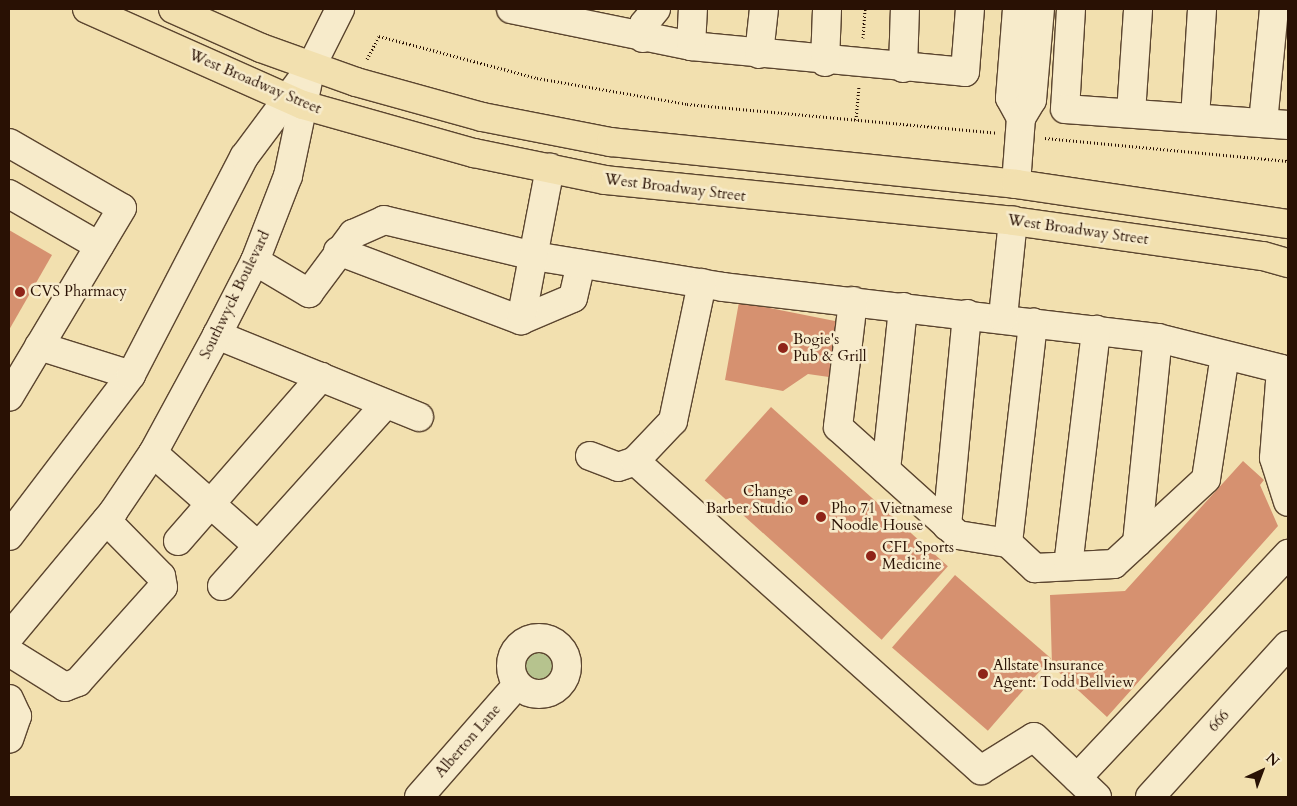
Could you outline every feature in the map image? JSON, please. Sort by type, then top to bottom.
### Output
[{"type":"main road","name":"West Broadway Street","points":[[87,9],[296,101],[474,153],[550,168],[736,196],[1013,221],[1263,256],[1288,263]]},
{"type":"main road","points":[[173,9],[312,67],[482,117],[611,142],[1016,184],[1288,224]]},
{"type":"main road","points":[[1013,221],[1016,184]]},
{"type":"street","name":"Southwyck Boulevard","points":[[9,536],[131,375],[244,157],[296,101],[340,9]]},
{"type":"street","points":[[511,9],[565,15],[643,38],[691,46],[825,62],[964,72],[970,9]]},
{"type":"street","points":[[643,38],[644,24],[656,9]]},
{"type":"street","points":[[691,46],[693,9]]},
{"type":"street","points":[[759,54],[764,9]]},
{"type":"street","points":[[825,62],[827,9]]},
{"type":"street","points":[[903,68],[905,9]]},
{"type":"street","points":[[1017,9],[1010,98],[1021,127]]},
{"type":"street","points":[[1016,184],[1021,127],[1032,100],[1040,9]]},
{"type":"street","points":[[1071,9],[1065,109],[1276,124],[1274,9]]},
{"type":"street","points":[[1131,113],[1138,9]]},
{"type":"street","points":[[1195,118],[1202,9]]},
{"type":"street","name":"Southwyck Boulevard","points":[[9,637],[106,520],[153,453],[255,261],[288,176],[296,101]]},
{"type":"street","points":[[9,143],[122,208],[9,397]]},
{"type":"street","points":[[521,320],[550,168]]},
{"type":"street","points":[[9,194],[99,246]]},
{"type":"street","points":[[255,261],[309,293],[338,251],[353,234],[384,220],[534,256],[702,283],[1158,338],[1281,369],[1281,458],[1288,502]]},
{"type":"street","points":[[1003,318],[1013,221]]},
{"type":"street","points":[[338,251],[521,320],[573,298],[581,264]]},
{"type":"street","points":[[590,456],[618,467],[635,461],[673,421],[702,283]]},
{"type":"street","points":[[853,301],[838,427],[958,535],[1008,543],[1035,568],[1114,564],[1206,479],[1225,355]]},
{"type":"street","points":[[886,470],[903,307]]},
{"type":"street","points":[[947,526],[967,314]]},
{"type":"street","points":[[1008,543],[1033,322]]},
{"type":"street","points":[[1068,566],[1096,330]]},
{"type":"street","points":[[216,335],[419,417]]},
{"type":"street","points":[[1137,543],[1158,338]]},
{"type":"street","points":[[39,346],[131,375]]},
{"type":"street","points":[[178,541],[321,377]]},
{"type":"street","points":[[222,586],[386,404]]},
{"type":"street","points":[[153,453],[258,546]]},
{"type":"street","points":[[635,461],[980,770],[1034,737],[1097,797]]},
{"type":"street","points":[[9,652],[64,687],[71,685],[163,587],[161,576],[106,520]]},
{"type":"street","points":[[1077,778],[1288,554]]},
{"type":"street","name":"666","points":[[1150,797],[1288,645]]},
{"type":"street","name":"Alberton Lane","points":[[419,797],[517,685]]},
{"type":"street","points":[[9,699],[17,716],[9,739]]},
{"type":"path","points":[[358,56],[367,59],[379,36],[537,78],[686,104],[1021,127],[1288,161]]},
{"type":"green space","points":[[540,630],[551,632],[564,643],[569,659],[567,670],[556,683],[540,688],[529,686],[516,675],[511,659],[513,648],[524,635]]},
{"type":"building","name":"CVS Pharmacy","points":[[9,230],[52,255],[9,330]]},
{"type":"building","name":"Bogie's Pub & Grill","points":[[739,302],[840,322],[829,377],[808,374],[783,391],[725,380]]},
{"type":"building","points":[[771,407],[948,566],[882,640],[705,481]]},
{"type":"building","points":[[1243,461],[1264,480],[1260,485],[1278,526],[1107,717],[1052,666],[1050,595],[1125,591]]},
{"type":"building","points":[[955,575],[1051,658],[988,731],[892,647]]},
{"type":"place","name":"CVS Pharmacy","points":[[20,292]]},
{"type":"place","name":"Bogie's Pub & Grill","points":[[783,348]]},
{"type":"place","name":"Change Barber Studio","points":[[803,500]]},
{"type":"place","name":"Pho 71 Vietnamese Noodle House","points":[[821,517]]},
{"type":"place","name":"CFL Sports Medicine","points":[[871,556]]},
{"type":"place","name":"Allstate Insurance Agent: Todd Bellview","points":[[983,674]]}]
